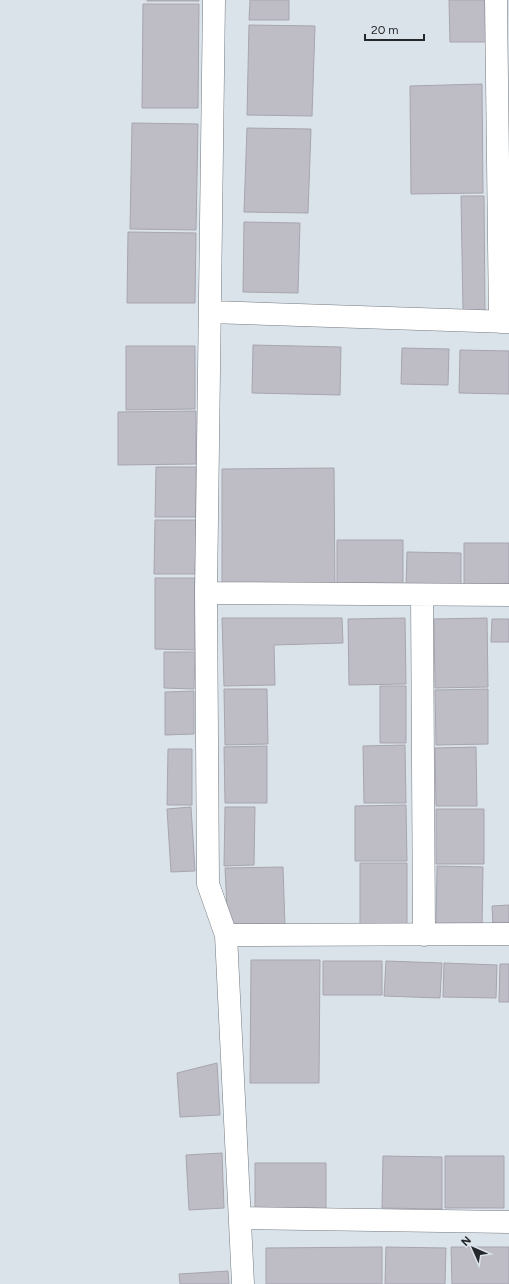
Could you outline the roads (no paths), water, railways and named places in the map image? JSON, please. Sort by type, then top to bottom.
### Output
[{"type":"street","points":[[214,0],[206,593],[208,884],[226,936],[243,1284]]},
{"type":"street","points":[[210,312],[505,322],[496,0]]},
{"type":"street","points":[[206,593],[509,595]]},
{"type":"street","points":[[422,595],[424,935]]},
{"type":"street","points":[[226,936],[509,934]]},
{"type":"street","points":[[240,1218],[509,1222]]}]
